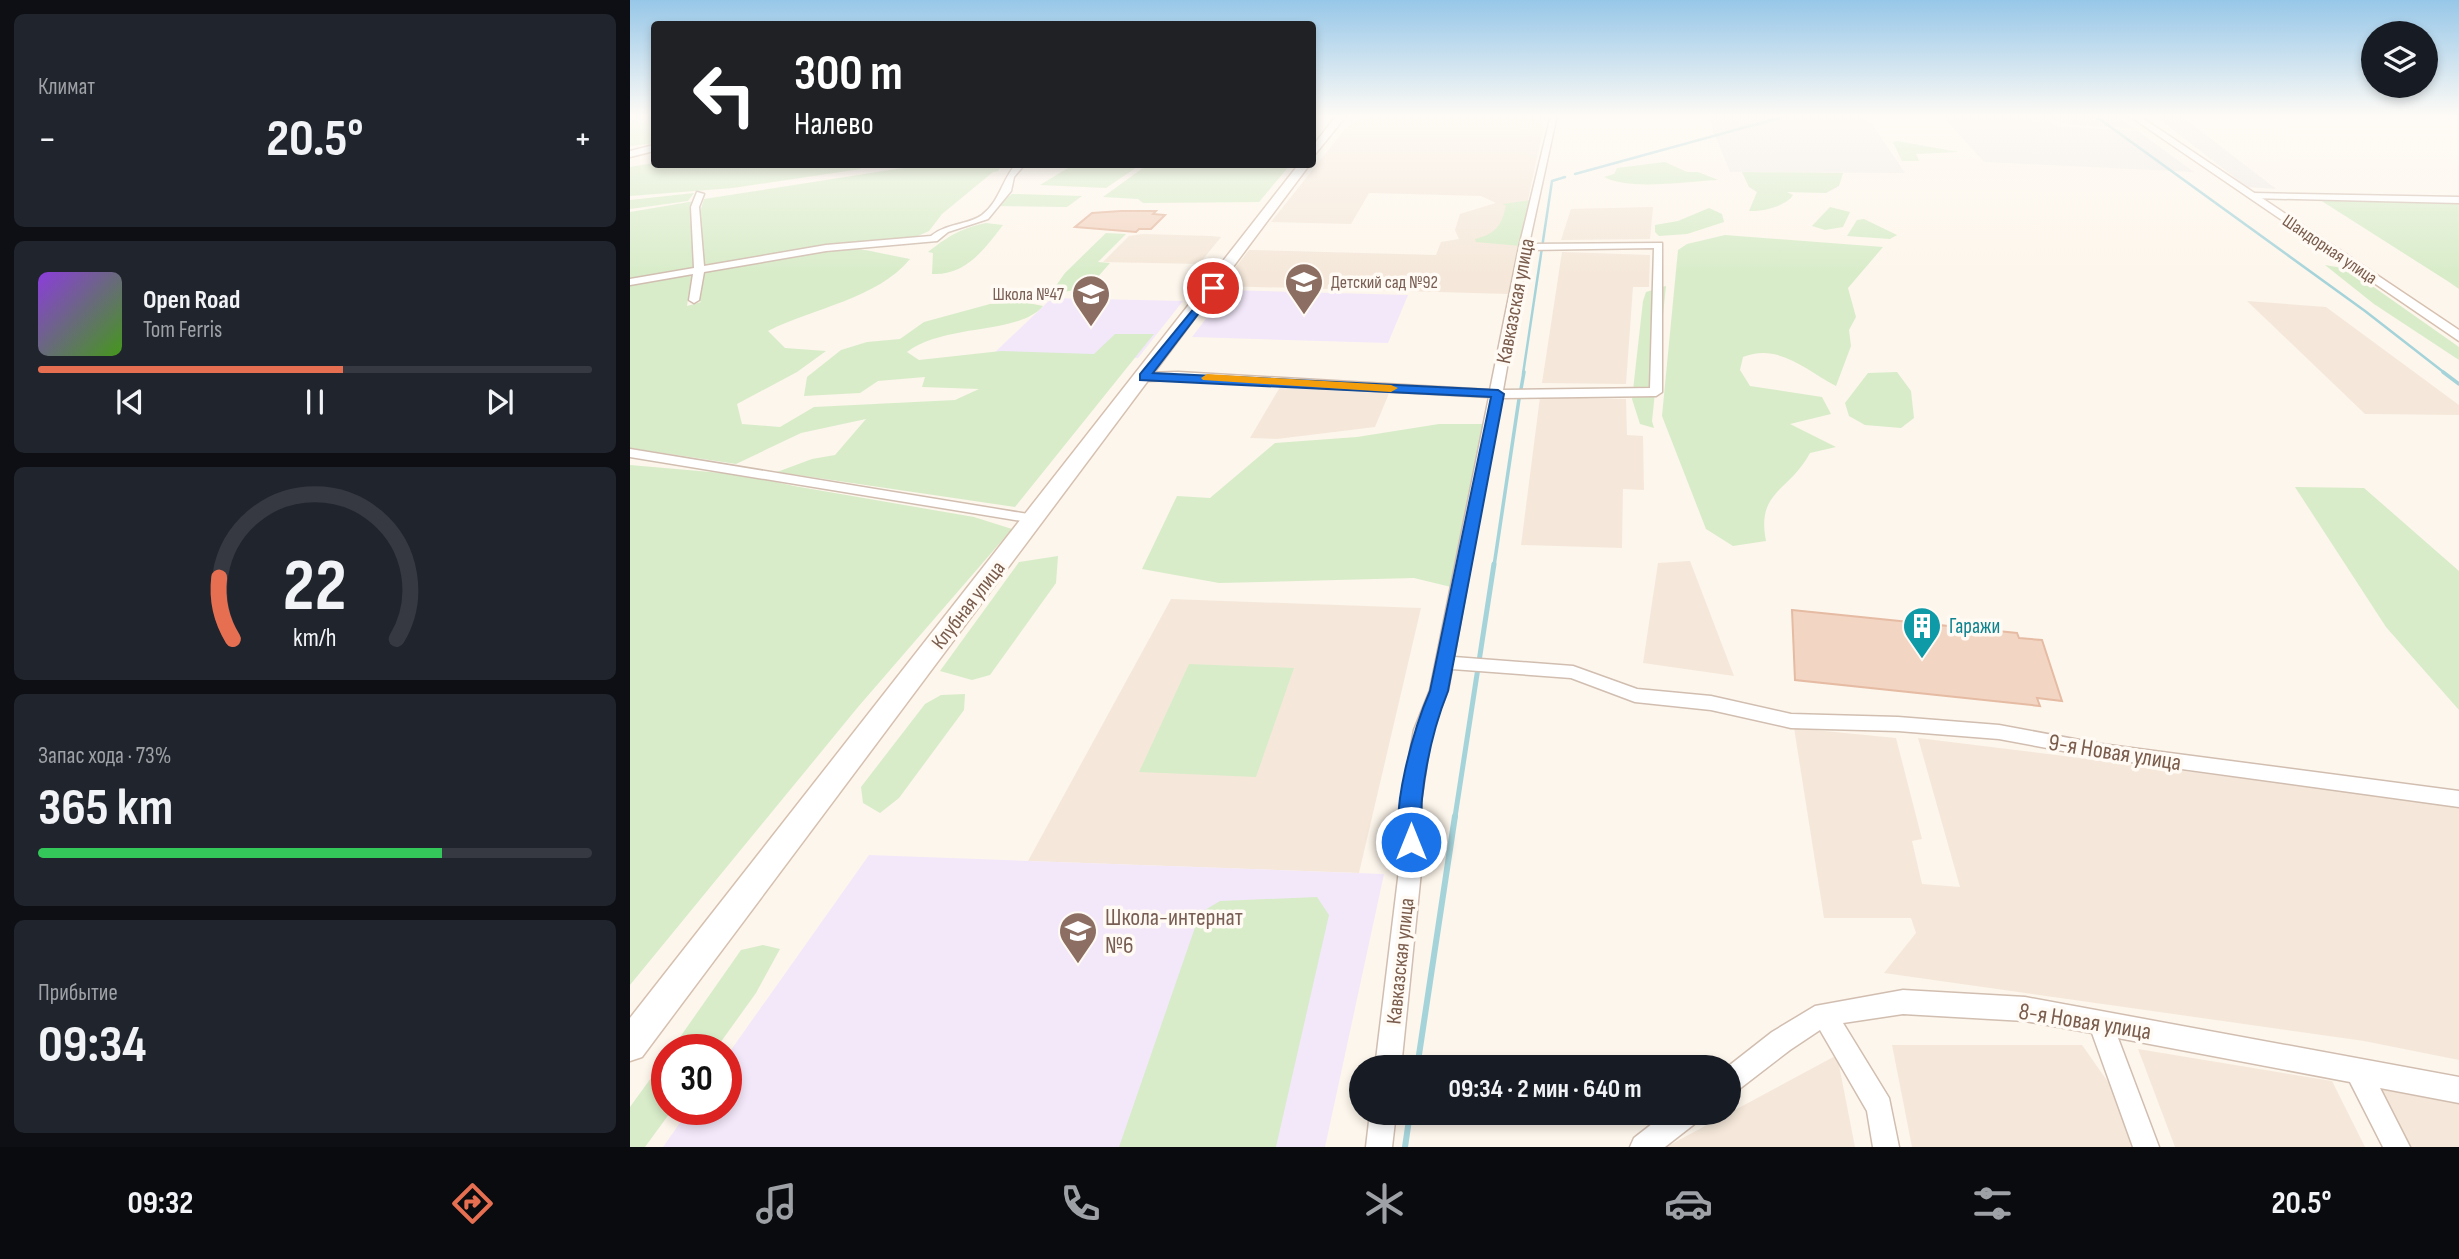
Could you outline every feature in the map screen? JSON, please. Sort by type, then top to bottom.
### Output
[{"type":"street","points":[[630,282],[826,248],[933,239],[945,230],[985,217],[1007,191],[1010,176],[1017,169]]},
{"type":"street","name":"Клубная улица","points":[[630,1045],[1302,169]]},
{"type":"street","name":"Кавказская улица","points":[[1389,1055],[1411,862],[1411,801],[1423,730],[1450,662],[1498,394],[1544,169]]},
{"type":"street","name":"Шандорная улица","points":[[2212,169],[2459,337]]},
{"type":"street","points":[[694,300],[699,270],[695,207],[700,194]]},
{"type":"street","points":[[2253,196],[2459,200]]},
{"type":"street","points":[[1144,377],[1178,376],[1498,394],[1656,392],[1659,245],[1529,247]]},
{"type":"street","points":[[630,453],[1034,519]]},
{"type":"street","name":"9-я Новая улица","points":[[1450,662],[1573,672],[1635,695],[1711,703],[1770,718],[1806,723],[1898,724],[1999,732],[2101,751],[2459,799]]},
{"type":"street","name":"8-я Новая улица","points":[[1741,1072],[1824,1014],[1903,1002],[2025,1009],[2459,1090]]},
{"type":"street","points":[[1824,1014],[1880,1107],[1886,1147]]},
{"type":"street","points":[[2100,1021],[2146,1147]]},
{"type":"street","points":[[2357,1070],[2397,1147]]},
{"type":"street","points":[[1379,1147],[1382,1125]]},
{"type":"street","points":[[1643,1147],[1672,1125]]},
{"type":"shaded area","points":[[1314,169],[1535,169],[1508,294],[1221,286],[1249,250],[1436,255],[1441,242],[1459,239],[1455,230],[1460,214],[1496,203],[1481,196],[1369,193],[1351,224],[1271,222]]},
{"type":"shaded area","points":[[1729,169],[1902,169],[1905,173],[1730,172]]},
{"type":"shaded area","points":[[2121,169],[2189,169],[2194,172]]},
{"type":"shaded area","points":[[2223,169],[2249,169],[2276,189],[2247,187]]},
{"type":"shaded area","points":[[1653,207],[1650,239],[1561,240],[1571,209]]},
{"type":"shaded area","points":[[1143,234],[1221,237],[1199,264],[1103,262],[1129,236]]},
{"type":"shaded area","points":[[1562,252],[1650,255],[1649,287],[1633,287],[1626,384],[1542,383]]},
{"type":"shaded area","name":"Детский сад №92","points":[[1228,290],[1408,295],[1388,343],[1192,337]]},
{"type":"shaded area","name":"Школа №47","points":[[1052,298],[1183,301],[1138,358],[993,354]]},
{"type":"shaded area","points":[[2247,301],[2326,307],[2459,405],[2459,415],[2365,414]]},
{"type":"shaded area","points":[[1280,387],[1390,391],[1375,427],[1277,439],[1250,438]]},
{"type":"shaded area","points":[[1540,397],[1626,399],[1627,435],[1643,436],[1644,490],[1623,489],[1622,548],[1521,545]]},
{"type":"shaded area","points":[[1690,561],[1734,676],[1643,663],[1658,563]]},
{"type":"shaded area","points":[[1171,599],[1421,608],[1359,873],[1028,861]]},
{"type":"shaded area","points":[[1794,728],[1896,738],[1922,839],[1912,841],[1922,884],[1960,887],[1918,738],[2459,805],[2459,1060],[2364,1041],[1884,973],[1916,933],[1911,918],[1824,918]]},
{"type":"shaded area","name":"Школа-интернат №6","points":[[869,855],[1384,874],[1325,1147],[663,1147],[678,1125],[742,1125],[742,1034]]},
{"type":"shaded area","points":[[1892,1045],[2082,1045],[2111,1086],[2133,1147],[1912,1147]]},
{"type":"shaded area","points":[[2138,1049],[2332,1081],[2365,1147],[2175,1147]]},
{"type":"shaded area","points":[[1837,1055],[1855,1147],[1666,1147],[1707,1125],[1741,1125],[1741,1107]]},
{"type":"shaded area","points":[[2373,1080],[2459,1097],[2459,1147],[2407,1147]]},
{"type":"green space","points":[[630,169],[860,169],[733,188],[630,196]]},
{"type":"green space","points":[[899,169],[1000,169],[942,214],[929,231],[911,239],[705,267],[700,212],[704,199]]},
{"type":"green space","points":[[1067,169],[1135,169],[1106,188],[1040,185]]},
{"type":"green space","points":[[1142,169],[1287,169],[1259,202],[1143,203],[1138,199],[1103,197]]},
{"type":"green space","points":[[1617,169],[1679,169],[1718,180],[1628,184],[1604,177],[1614,174]]},
{"type":"green space","points":[[1742,172],[1843,173],[1839,186],[1826,193],[1787,192],[1793,195],[1790,199],[1773,208],[1749,211],[1757,192],[1749,187]]},
{"type":"green space","points":[[694,193],[688,201],[630,209],[630,200]]},
{"type":"green space","points":[[1012,194],[1082,196],[1067,207],[996,206]]},
{"type":"green space","points":[[2317,198],[2459,203],[2459,289],[2449,282]]},
{"type":"green space","points":[[1531,200],[1521,246],[1476,242],[1475,239],[1488,235],[1499,224],[1506,206],[1503,204]]},
{"type":"green space","points":[[695,201],[692,208],[693,270],[630,281],[630,212]]},
{"type":"green space","points":[[1830,207],[1850,212],[1843,227],[1825,230],[1812,226]]},
{"type":"green space","points":[[1709,208],[1722,214],[1724,222],[1687,234],[1659,236],[1655,232],[1655,225],[1678,221]]},
{"type":"green space","points":[[1864,219],[1897,235],[1890,239],[1847,236],[1857,220]]},
{"type":"green space","points":[[986,223],[1003,225],[981,252],[954,271],[932,274],[933,253],[928,252],[955,234]]},
{"type":"green space","points":[[1106,233],[1126,234],[1098,262],[1110,263],[1088,288],[1050,294],[1065,273]]},
{"type":"green space","points":[[1725,235],[1883,247],[1848,288],[1856,317],[1849,330],[1851,346],[1836,386],[1792,360],[1780,356],[1768,353],[1743,357],[1740,370],[1750,386],[1822,397],[1831,414],[1790,424],[1836,447],[1810,453],[1802,466],[1770,501],[1764,524],[1766,541],[1733,546],[1706,529],[1662,416],[1678,250],[1687,244]]},
{"type":"green space","points":[[840,248],[867,250],[910,259],[880,284],[768,331],[785,348],[826,351],[797,372],[737,404],[742,424],[780,427],[814,407],[955,400],[979,389],[922,387],[925,377],[878,381],[860,393],[804,396],[807,377],[841,350],[867,342],[900,339],[924,322],[990,304],[1023,302],[1043,306],[1032,315],[1017,321],[941,337],[907,352],[919,360],[1001,351],[1094,354],[1115,334],[1154,334],[1015,507],[777,472],[812,459],[835,455],[866,419],[801,433],[736,464],[630,448],[630,283],[692,273],[687,306],[701,302],[698,299],[704,270]]},
{"type":"green space","points":[[2325,265],[2348,269],[2459,347],[2459,360],[2374,304]]},
{"type":"green space","points":[[1666,286],[1652,421],[1654,428],[1640,424],[1632,399],[1643,301],[1646,292]]},
{"type":"green space","points":[[1897,372],[1911,391],[1914,418],[1901,428],[1865,425],[1849,416],[1845,403],[1868,373]]},
{"type":"green space","points":[[1439,424],[1486,424],[1451,587],[1414,578],[1219,583],[1142,569],[1177,496],[1210,498],[1275,443],[1357,437]]},
{"type":"green space","points":[[630,465],[745,475],[974,517],[1012,529],[858,707],[630,985]]},
{"type":"green space","points":[[2295,487],[2364,488],[2459,571],[2459,710],[2386,627]]},
{"type":"green space","points":[[1058,556],[1056,583],[990,675],[972,680],[940,671],[1019,562]]},
{"type":"green space","points":[[1189,664],[1294,668],[1256,777],[1139,772]]},
{"type":"green space","points":[[965,694],[964,710],[899,798],[880,813],[863,803],[861,787],[925,704],[941,695]]},
{"type":"green space","points":[[1317,897],[1329,915],[1276,1147],[1119,1147],[1200,913],[1220,901]]},
{"type":"green space","points":[[763,945],[780,949],[756,993],[727,1034],[682,1034],[741,950]]},
{"type":"green space","points":[[651,1078],[651,1125],[661,1125],[645,1147],[630,1147],[630,1107]]},
{"type":"building","points":[[1156,211],[1153,214],[1165,215],[1151,229],[1139,229],[1136,232],[1075,227],[1092,213]]},
{"type":"building","name":"Гаражи","points":[[1792,610],[2017,633],[2019,638],[2042,640],[2062,701],[2037,698],[2040,706],[1795,680]]},
{"type":"waterway","points":[[1575,174],[1595,169]]},
{"type":"waterway","points":[[2168,169],[2365,311],[2446,374]]},
{"type":"waterway","points":[[1523,374],[1552,181],[1565,177]]},
{"type":"waterway","points":[[1521,389],[1524,372]]},
{"type":"waterway","points":[[2443,372],[2459,384]]},
{"type":"waterway","points":[[1494,566],[1519,399]]},
{"type":"waterway","points":[[1455,817],[1494,564]]},
{"type":"waterway","points":[[1419,1055],[1455,816]]},
{"type":"waterway","points":[[1405,1147],[1408,1125]]},
{"type":"slow traffic","points":[[1207,378],[1391,388]]},
{"type":"place","name":"Детский сад №92","points":[[1304,316]]},
{"type":"place","name":"Школа №47","points":[[1091,328]]},
{"type":"place","name":"Гаражи","points":[[1922,660]]},
{"type":"place","name":"Школа-интернат №6","points":[[1078,965]]},
{"type":"route","points":[[1213,288],[1144,377],[1178,376],[1498,394],[1439,691],[1423,730],[1411,801],[1411,842]]}]
